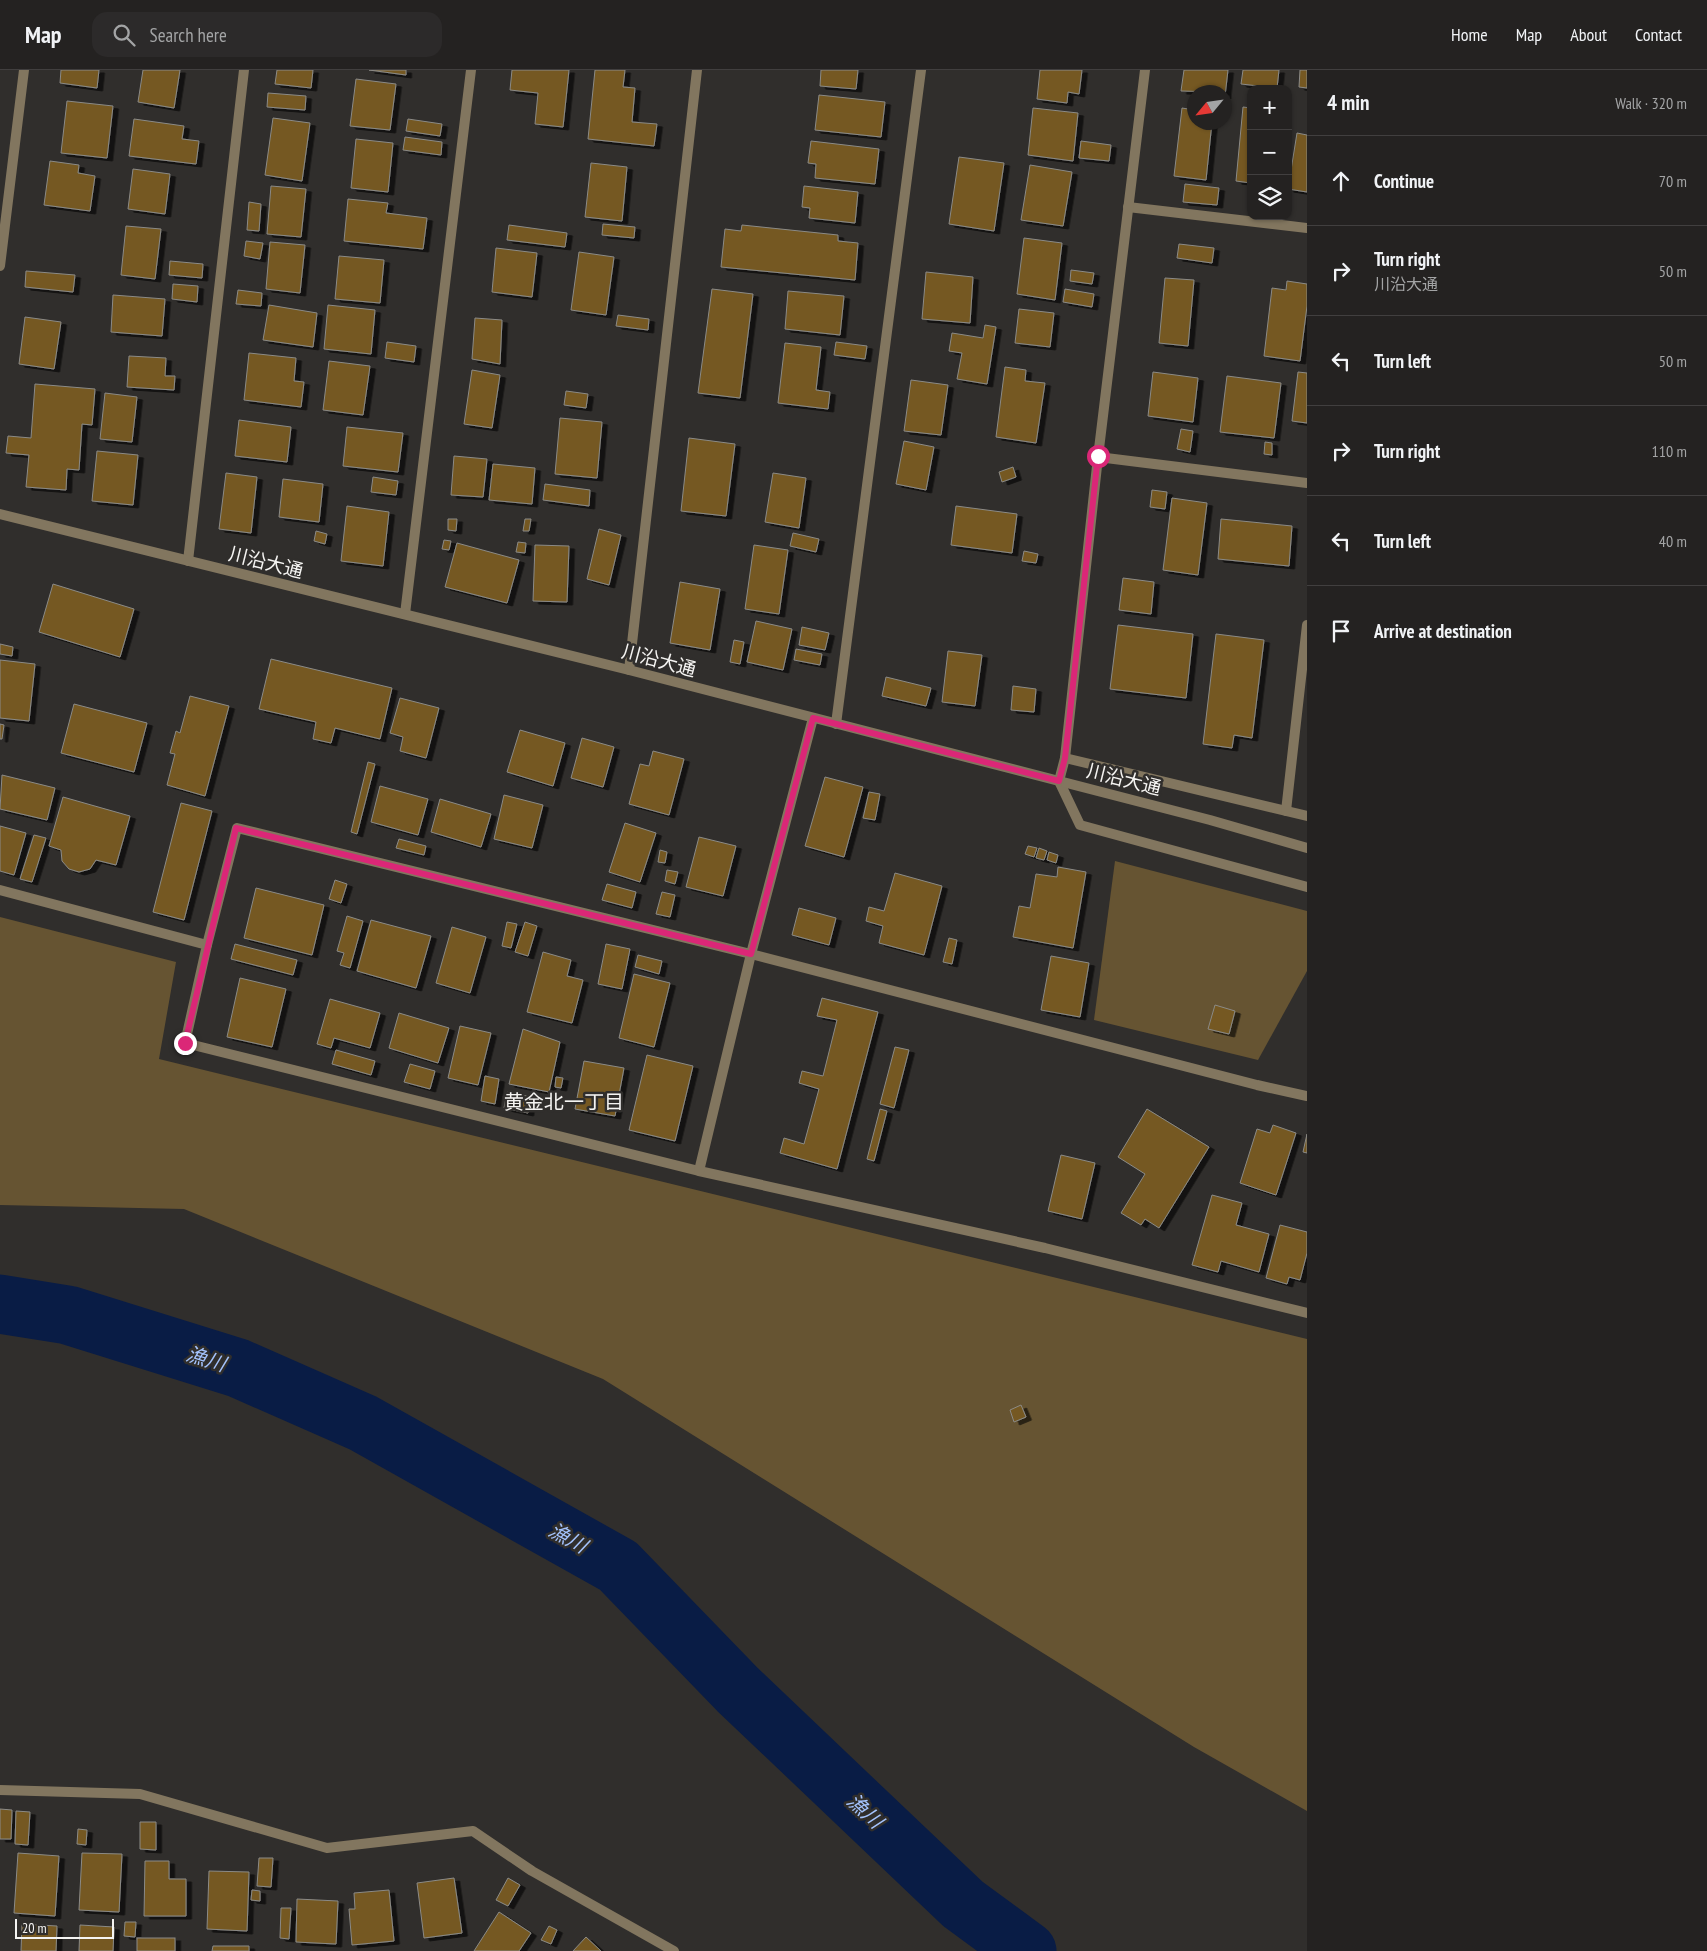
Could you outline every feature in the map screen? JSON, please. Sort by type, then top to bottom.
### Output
[{"type":"street","points":[[0,266],[24,70]]},
{"type":"street","points":[[188,562],[244,70]]},
{"type":"street","points":[[405,614],[471,70]]},
{"type":"street","points":[[629,670],[697,70]]},
{"type":"street","points":[[836,724],[921,70]]},
{"type":"street","points":[[1145,70],[1098,456],[1065,758],[1059,781],[1080,825],[1307,887]]},
{"type":"street","points":[[1128,207],[1307,228]]},
{"type":"street","points":[[1098,456],[1307,483]]},
{"type":"street","name":"川沿大通","points":[[0,514],[629,670],[1210,820],[1307,848]]},
{"type":"street","points":[[1286,811],[1307,625]]},
{"type":"street","points":[[699,1171],[751,954],[813,718]]},
{"type":"street","points":[[1065,758],[1307,816]]},
{"type":"street","points":[[1307,1096],[1257,1086],[751,954],[236,828],[185,1043],[699,1171],[1045,1248],[1307,1314]]},
{"type":"street","points":[[0,890],[207,945]]},
{"type":"street","points":[[0,1790],[140,1794],[327,1848],[473,1831],[532,1872],[674,1951]]},
{"type":"shaded area","points":[[1115,861],[1307,911],[1307,971],[1258,1060],[1094,1020]]},
{"type":"shaded area","points":[[0,917],[176,962],[159,1059],[1307,1339],[1307,1811],[1194,1747],[603,1379],[184,1209],[0,1205]]},
{"type":"building","points":[[61,70],[99,70],[97,88],[60,83]]},
{"type":"building","points":[[143,70],[180,70],[174,108],[138,102]]},
{"type":"building","points":[[277,70],[313,70],[311,88],[275,84]]},
{"type":"building","points":[[369,70],[406,70],[406,75]]},
{"type":"building","points":[[512,70],[569,70],[563,127],[535,124],[538,93],[510,90]]},
{"type":"building","points":[[595,70],[625,70],[623,87],[635,88],[632,122],[657,124],[654,146],[588,139]]},
{"type":"building","points":[[821,70],[858,70],[856,89],[820,86]]},
{"type":"building","points":[[1040,70],[1082,70],[1079,94],[1068,92],[1067,103],[1037,99]]},
{"type":"building","points":[[1184,70],[1228,70],[1226,85],[1187,85],[1187,91],[1181,91]]},
{"type":"building","points":[[1243,70],[1279,70],[1277,85],[1241,84]]},
{"type":"building","points":[[1300,70],[1307,70],[1307,88],[1299,87]]},
{"type":"building","points":[[356,79],[396,84],[390,130],[350,126]]},
{"type":"building","points":[[268,93],[306,96],[305,110],[267,107]]},
{"type":"building","points":[[819,95],[885,102],[881,137],[815,130]]},
{"type":"building","points":[[67,101],[113,106],[107,158],[61,153]]},
{"type":"building","points":[[1243,107],[1247,108],[1247,182],[1236,181]]},
{"type":"building","points":[[1033,108],[1078,113],[1073,161],[1028,155]]},
{"type":"building","points":[[1182,108],[1187,109],[1187,130],[1211,130],[1206,180],[1174,176]]},
{"type":"building","points":[[273,118],[310,123],[302,181],[265,175]]},
{"type":"building","points":[[134,119],[184,126],[182,139],[199,141],[196,164],[129,156]]},
{"type":"building","points":[[408,119],[442,124],[440,136],[406,131]]},
{"type":"building","points":[[1297,133],[1307,135],[1307,192],[1292,190],[1292,164]]},
{"type":"building","points":[[405,137],[442,142],[441,155],[403,150]]},
{"type":"building","points":[[356,139],[393,143],[388,192],[351,188]]},
{"type":"building","points":[[811,141],[879,149],[875,184],[815,178],[816,164],[808,163]]},
{"type":"building","points":[[1081,141],[1111,145],[1109,161],[1079,158]]},
{"type":"building","points":[[959,157],[1004,163],[994,231],[949,224]]},
{"type":"building","points":[[50,161],[79,165],[78,173],[95,176],[90,211],[44,205]]},
{"type":"building","points":[[591,163],[627,167],[622,221],[585,217]]},
{"type":"building","points":[[1030,165],[1072,172],[1063,226],[1021,220]]},
{"type":"building","points":[[133,169],[170,174],[165,214],[128,209]]},
{"type":"building","points":[[1185,184],[1219,188],[1217,205],[1183,202]]},
{"type":"building","points":[[271,186],[306,189],[301,237],[267,234]]},
{"type":"building","points":[[804,186],[858,192],[855,223],[809,218],[810,208],[802,207]]},
{"type":"building","points":[[348,199],[388,203],[386,213],[427,218],[423,249],[344,241]]},
{"type":"building","points":[[249,202],[261,204],[259,231],[247,230]]},
{"type":"building","points":[[603,224],[635,227],[634,238],[602,235]]},
{"type":"building","points":[[509,225],[567,233],[565,247],[507,240]]},
{"type":"building","points":[[742,225],[838,235],[838,241],[858,243],[855,280],[721,267],[725,229],[741,231]]},
{"type":"building","points":[[126,226],[161,229],[155,279],[121,275]]},
{"type":"building","points":[[1024,238],[1062,243],[1055,300],[1017,294]]},
{"type":"building","points":[[246,241],[263,243],[260,259],[244,256]]},
{"type":"building","points":[[270,242],[305,245],[300,293],[266,289]]},
{"type":"building","points":[[1179,244],[1214,248],[1212,263],[1177,258]]},
{"type":"building","points":[[496,248],[537,253],[532,297],[492,292]]},
{"type":"building","points":[[579,252],[614,257],[606,315],[571,310]]},
{"type":"building","points":[[339,256],[384,260],[380,303],[335,299]]},
{"type":"building","points":[[170,261],[203,264],[202,278],[169,275]]},
{"type":"building","points":[[1071,270],[1094,273],[1092,284],[1070,281]]},
{"type":"building","points":[[26,271],[75,275],[73,292],[25,287]]},
{"type":"building","points":[[926,272],[973,277],[970,323],[922,319]]},
{"type":"building","points":[[1165,278],[1194,280],[1188,346],[1159,343]]},
{"type":"building","points":[[1287,281],[1307,284],[1307,306],[1300,361],[1264,356],[1272,288],[1286,290]]},
{"type":"building","points":[[173,284],[198,286],[197,302],[172,299]]},
{"type":"building","points":[[712,289],[753,294],[740,398],[698,393]]},
{"type":"building","points":[[1065,289],[1094,294],[1092,307],[1063,302]]},
{"type":"building","points":[[238,290],[262,293],[261,306],[236,304]]},
{"type":"building","points":[[788,291],[844,296],[840,335],[785,329]]},
{"type":"building","points":[[113,295],[165,299],[162,336],[111,332]]},
{"type":"building","points":[[269,305],[317,313],[313,347],[263,340]]},
{"type":"building","points":[[328,305],[375,310],[371,354],[324,349]]},
{"type":"building","points":[[1019,309],[1054,313],[1050,347],[1015,343]]},
{"type":"building","points":[[618,315],[649,319],[648,330],[616,326]]},
{"type":"building","points":[[25,317],[61,322],[54,369],[19,364]]},
{"type":"building","points":[[475,318],[502,320],[500,364],[472,359]]},
{"type":"building","points":[[985,325],[996,327],[987,384],[957,379],[962,353],[949,351],[952,333],[983,338]]},
{"type":"building","points":[[387,342],[416,346],[414,362],[385,358]]},
{"type":"building","points":[[836,342],[867,346],[865,359],[834,355]]},
{"type":"building","points":[[785,343],[821,347],[816,390],[830,392],[828,409],[778,403]]},
{"type":"building","points":[[249,353],[296,358],[294,381],[304,382],[301,407],[244,400]]},
{"type":"building","points":[[129,356],[166,358],[165,376],[175,376],[174,390],[127,387]]},
{"type":"building","points":[[329,361],[370,366],[363,415],[323,410]]},
{"type":"building","points":[[1005,367],[1026,370],[1025,381],[1045,383],[1036,443],[996,437]]},
{"type":"building","points":[[472,370],[500,375],[492,428],[464,424]]},
{"type":"building","points":[[1153,372],[1198,378],[1193,422],[1148,416]]},
{"type":"building","points":[[1298,372],[1307,373],[1307,423],[1292,421]]},
{"type":"building","points":[[1227,376],[1281,383],[1274,438],[1220,432]]},
{"type":"building","points":[[911,380],[948,385],[941,435],[904,431]]},
{"type":"building","points":[[35,384],[95,389],[92,425],[82,424],[79,470],[67,469],[66,490],[26,487],[29,455],[6,453],[8,436],[31,438]]},
{"type":"building","points":[[566,391],[588,394],[586,408],[564,405]]},
{"type":"building","points":[[105,393],[137,397],[132,442],[100,439]]},
{"type":"building","points":[[560,418],[602,422],[597,478],[555,474]]},
{"type":"building","points":[[239,420],[291,427],[287,462],[235,456]]},
{"type":"building","points":[[347,427],[403,433],[398,472],[343,466]]},
{"type":"building","points":[[1181,429],[1193,431],[1190,452],[1177,449]]},
{"type":"building","points":[[689,438],[735,444],[726,516],[681,511]]},
{"type":"building","points":[[904,441],[934,447],[926,490],[896,484]]},
{"type":"building","points":[[1265,442],[1272,443],[1272,455],[1264,454]]},
{"type":"building","points":[[97,451],[138,455],[133,505],[92,501]]},
{"type":"building","points":[[454,456],[487,459],[483,497],[451,495]]},
{"type":"building","points":[[493,464],[535,468],[532,504],[489,500]]},
{"type":"building","points":[[1013,467],[1016,477],[1002,482],[999,472]]},
{"type":"building","points":[[226,473],[257,477],[251,533],[219,529]]},
{"type":"building","points":[[773,473],[806,478],[799,528],[765,522]]},
{"type":"building","points":[[373,477],[398,481],[396,495],[371,492]]},
{"type":"building","points":[[283,479],[323,484],[319,522],[279,517]]},
{"type":"building","points":[[545,484],[590,490],[589,506],[543,500]]},
{"type":"building","points":[[1152,490],[1167,492],[1165,509],[1150,507]]},
{"type":"building","points":[[1172,498],[1207,503],[1198,575],[1163,570]]},
{"type":"building","points":[[347,506],[389,512],[383,566],[341,561]]},
{"type":"building","points":[[956,506],[1017,514],[1012,553],[951,545]]},
{"type":"building","points":[[448,519],[457,519],[456,531],[448,530]]},
{"type":"building","points":[[525,519],[531,519],[529,531],[523,531]]},
{"type":"building","points":[[1221,519],[1292,526],[1289,566],[1218,559]]},
{"type":"building","points":[[599,529],[621,535],[609,585],[587,579]]},
{"type":"building","points":[[316,531],[327,534],[325,544],[314,541]]},
{"type":"building","points":[[793,533],[819,539],[816,552],[790,546]]},
{"type":"building","points":[[444,540],[451,541],[449,550],[442,549]]},
{"type":"building","points":[[518,542],[526,543],[525,553],[516,552]]},
{"type":"building","points":[[457,543],[519,560],[507,603],[445,587]]},
{"type":"building","points":[[535,545],[569,546],[567,602],[533,601]]},
{"type":"building","points":[[754,545],[788,550],[779,614],[745,609]]},
{"type":"building","points":[[1024,551],[1038,554],[1036,563],[1022,561]]},
{"type":"building","points":[[1123,578],[1154,582],[1151,614],[1119,610]]},
{"type":"building","points":[[680,582],[720,589],[710,650],[670,643]]},
{"type":"building","points":[[53,584],[134,609],[120,657],[39,632]]},
{"type":"building","points":[[756,621],[792,629],[783,670],[747,662]]},
{"type":"building","points":[[1118,625],[1193,634],[1186,698],[1110,689]]},
{"type":"building","points":[[802,627],[829,633],[825,650],[799,645]]},
{"type":"building","points":[[1216,634],[1264,640],[1252,738],[1234,735],[1232,748],[1203,744]]},
{"type":"building","points":[[734,640],[744,642],[740,664],[730,662]]},
{"type":"building","points":[[0,644],[13,647],[12,656],[0,654]]},
{"type":"building","points":[[796,649],[822,654],[820,665],[794,660]]},
{"type":"building","points":[[948,651],[982,655],[975,706],[942,702]]},
{"type":"building","points":[[271,659],[392,688],[380,739],[335,728],[331,743],[313,739],[316,722],[259,709]]},
{"type":"building","points":[[0,660],[35,664],[29,721],[0,718]]},
{"type":"building","points":[[886,677],[931,688],[926,706],[882,696]]},
{"type":"building","points":[[1013,686],[1036,689],[1034,712],[1011,710]]},
{"type":"building","points":[[190,696],[229,706],[205,796],[167,785],[175,754],[170,753],[176,731],[180,733]]},
{"type":"building","points":[[400,698],[439,708],[426,758],[400,751],[403,737],[390,733]]},
{"type":"building","points":[[74,704],[147,723],[134,772],[61,753]]},
{"type":"building","points":[[0,724],[4,725],[2,739],[0,739]]},
{"type":"building","points":[[520,730],[565,743],[553,786],[507,772]]},
{"type":"building","points":[[582,738],[614,747],[603,787],[571,778]]},
{"type":"building","points":[[653,751],[684,759],[669,815],[629,804],[640,764],[649,766]]},
{"type":"building","points":[[368,762],[375,764],[357,834],[351,832]]},
{"type":"building","points":[[2,775],[55,788],[47,820],[0,809]]},
{"type":"building","points":[[825,777],[863,787],[844,857],[805,846]]},
{"type":"building","points":[[380,786],[428,799],[418,835],[371,822]]},
{"type":"building","points":[[869,792],[880,794],[875,820],[863,818]]},
{"type":"building","points":[[504,795],[543,805],[532,848],[494,839]]},
{"type":"building","points":[[63,797],[130,816],[116,865],[96,860],[90,869],[79,872],[69,869],[62,861],[61,850],[49,846]]},
{"type":"building","points":[[440,799],[491,814],[481,847],[431,832]]},
{"type":"building","points":[[181,803],[212,811],[184,920],[153,912]]},
{"type":"building","points":[[625,823],[656,833],[640,882],[609,872]]},
{"type":"building","points":[[0,826],[26,833],[14,875],[0,871]]},
{"type":"building","points":[[34,835],[46,838],[32,882],[20,879]]},
{"type":"building","points":[[699,837],[736,846],[723,896],[686,887]]},
{"type":"building","points":[[399,839],[426,846],[424,855],[396,848]]},
{"type":"building","points":[[1028,846],[1037,848],[1034,857],[1025,854]]},
{"type":"building","points":[[1039,848],[1047,851],[1044,860],[1036,858]]},
{"type":"building","points":[[660,850],[667,852],[665,863],[658,862]]},
{"type":"building","points":[[1049,852],[1058,855],[1056,863],[1047,860]]},
{"type":"building","points":[[1058,867],[1086,872],[1073,948],[1013,937],[1019,906],[1030,908],[1036,874],[1057,877]]},
{"type":"building","points":[[667,870],[678,872],[675,884],[665,881]]},
{"type":"building","points":[[895,873],[942,886],[924,955],[879,943],[883,926],[866,921],[869,907],[884,911]]},
{"type":"building","points":[[335,880],[347,884],[341,903],[329,899]]},
{"type":"building","points":[[607,884],[636,892],[632,908],[602,900]]},
{"type":"building","points":[[256,888],[324,905],[312,955],[244,938]]},
{"type":"building","points":[[662,892],[675,895],[670,917],[656,914]]},
{"type":"building","points":[[799,908],[836,918],[829,945],[792,935]]},
{"type":"building","points":[[347,916],[363,921],[350,968],[340,965],[344,953],[337,951]]},
{"type":"building","points":[[371,920],[431,936],[416,988],[357,971]]},
{"type":"building","points":[[507,922],[517,924],[511,948],[502,946]]},
{"type":"building","points":[[525,922],[537,926],[528,956],[515,952]]},
{"type":"building","points":[[452,927],[486,937],[470,993],[436,983]]},
{"type":"building","points":[[949,938],[957,940],[952,964],[943,962]]},
{"type":"building","points":[[235,944],[297,960],[293,975],[231,959]]},
{"type":"building","points":[[606,944],[630,949],[622,989],[598,984]]},
{"type":"building","points":[[543,952],[571,960],[567,976],[583,980],[572,1023],[527,1012]]},
{"type":"building","points":[[638,955],[662,961],[659,974],[635,967]]},
{"type":"building","points":[[1051,956],[1089,963],[1080,1017],[1041,1010]]},
{"type":"building","points":[[634,974],[670,983],[654,1047],[619,1038]]},
{"type":"building","points":[[240,978],[286,989],[272,1047],[227,1037]]},
{"type":"building","points":[[822,998],[878,1012],[837,1169],[780,1153],[784,1138],[804,1144],[819,1089],[799,1083],[802,1071],[823,1076],[837,1020],[817,1016]]},
{"type":"building","points":[[330,999],[380,1013],[370,1048],[334,1038],[331,1048],[317,1044]]},
{"type":"building","points":[[1215,1005],[1235,1011],[1229,1034],[1208,1029]]},
{"type":"building","points":[[399,1013],[449,1028],[438,1063],[389,1048]]},
{"type":"building","points":[[460,1026],[491,1033],[478,1085],[448,1078]]},
{"type":"building","points":[[523,1029],[560,1042],[549,1092],[509,1084]]},
{"type":"building","points":[[895,1047],[909,1050],[894,1108],[880,1104]]},
{"type":"building","points":[[336,1050],[375,1061],[371,1075],[332,1064]]},
{"type":"building","points":[[647,1055],[693,1066],[675,1141],[629,1130]]},
{"type":"building","points":[[584,1061],[624,1068],[615,1116],[575,1109]]},
{"type":"building","points":[[410,1064],[435,1071],[430,1089],[404,1082]]},
{"type":"building","points":[[485,1076],[499,1079],[495,1104],[481,1101]]},
{"type":"building","points":[[556,1077],[563,1078],[561,1088],[555,1087]]},
{"type":"building","points":[[507,1092],[531,1097],[528,1113],[504,1108]]},
{"type":"building","points":[[880,1109],[887,1111],[874,1161],[867,1159]]},
{"type":"building","points":[[1147,1109],[1209,1147],[1159,1228],[1145,1219],[1141,1225],[1121,1213],[1145,1174],[1118,1157]]},
{"type":"building","points":[[1273,1125],[1296,1133],[1276,1195],[1240,1183],[1257,1129],[1270,1133]]},
{"type":"building","points":[[1307,1134],[1307,1153],[1303,1152]]},
{"type":"building","points":[[1061,1155],[1095,1163],[1082,1219],[1048,1211]]},
{"type":"building","points":[[1212,1195],[1242,1203],[1236,1225],[1269,1234],[1259,1272],[1221,1261],[1218,1272],[1192,1265]]},
{"type":"building","points":[[1280,1225],[1307,1232],[1307,1253],[1300,1280],[1289,1277],[1287,1284],[1266,1278]]},
{"type":"building","points":[[1021,1405],[1026,1417],[1014,1422],[1010,1410]]},
{"type":"building","points":[[0,1809],[12,1810],[11,1839],[0,1839]]},
{"type":"building","points":[[16,1811],[30,1812],[28,1845],[15,1844]]},
{"type":"building","points":[[140,1822],[156,1822],[156,1850],[140,1849]]},
{"type":"building","points":[[78,1829],[87,1830],[86,1845],[77,1844]]},
{"type":"building","points":[[18,1853],[59,1856],[55,1916],[14,1913]]},
{"type":"building","points":[[82,1853],[122,1854],[119,1912],[79,1910]]},
{"type":"building","points":[[259,1858],[273,1858],[271,1887],[257,1886]]},
{"type":"building","points":[[145,1861],[169,1861],[169,1879],[186,1879],[186,1916],[144,1916]]},
{"type":"building","points":[[209,1871],[249,1872],[247,1931],[207,1929]]},
{"type":"building","points":[[454,1878],[462,1933],[424,1938],[417,1883]]},
{"type":"building","points":[[508,1878],[520,1885],[508,1906],[496,1900]]},
{"type":"building","points":[[252,1890],[260,1891],[260,1901],[251,1900]]},
{"type":"building","points":[[389,1890],[394,1941],[352,1945],[349,1909],[355,1909],[354,1893]]},
{"type":"building","points":[[297,1899],[338,1901],[336,1944],[296,1942]]},
{"type":"building","points":[[281,1908],[291,1908],[289,1939],[280,1938]]},
{"type":"building","points":[[499,1912],[531,1933],[519,1951],[474,1951]]},
{"type":"building","points":[[125,1922],[136,1922],[135,1937],[124,1936]]},
{"type":"building","points":[[22,1924],[57,1926],[56,1951],[21,1951]]},
{"type":"building","points":[[80,1925],[114,1927],[113,1951],[79,1951]]},
{"type":"building","points":[[549,1926],[557,1930],[551,1944],[541,1940]]},
{"type":"building","points":[[586,1937],[601,1951],[573,1951]]},
{"type":"building","points":[[137,1938],[175,1938],[175,1951],[137,1951]]},
{"type":"building","points":[[213,1946],[249,1946],[249,1951],[212,1951]]},
{"type":"waterway","name":"漁川","points":[[0,1304],[68,1315],[238,1368],[363,1423],[618,1566],[738,1690],[963,1904],[1027,1951]]},
{"type":"district","name":"黄金北一丁目","points":[[564,1102]]},
{"type":"route","points":[[185,1043],[236,828],[751,954],[813,718],[1059,781],[1065,758],[1098,456]]}]
